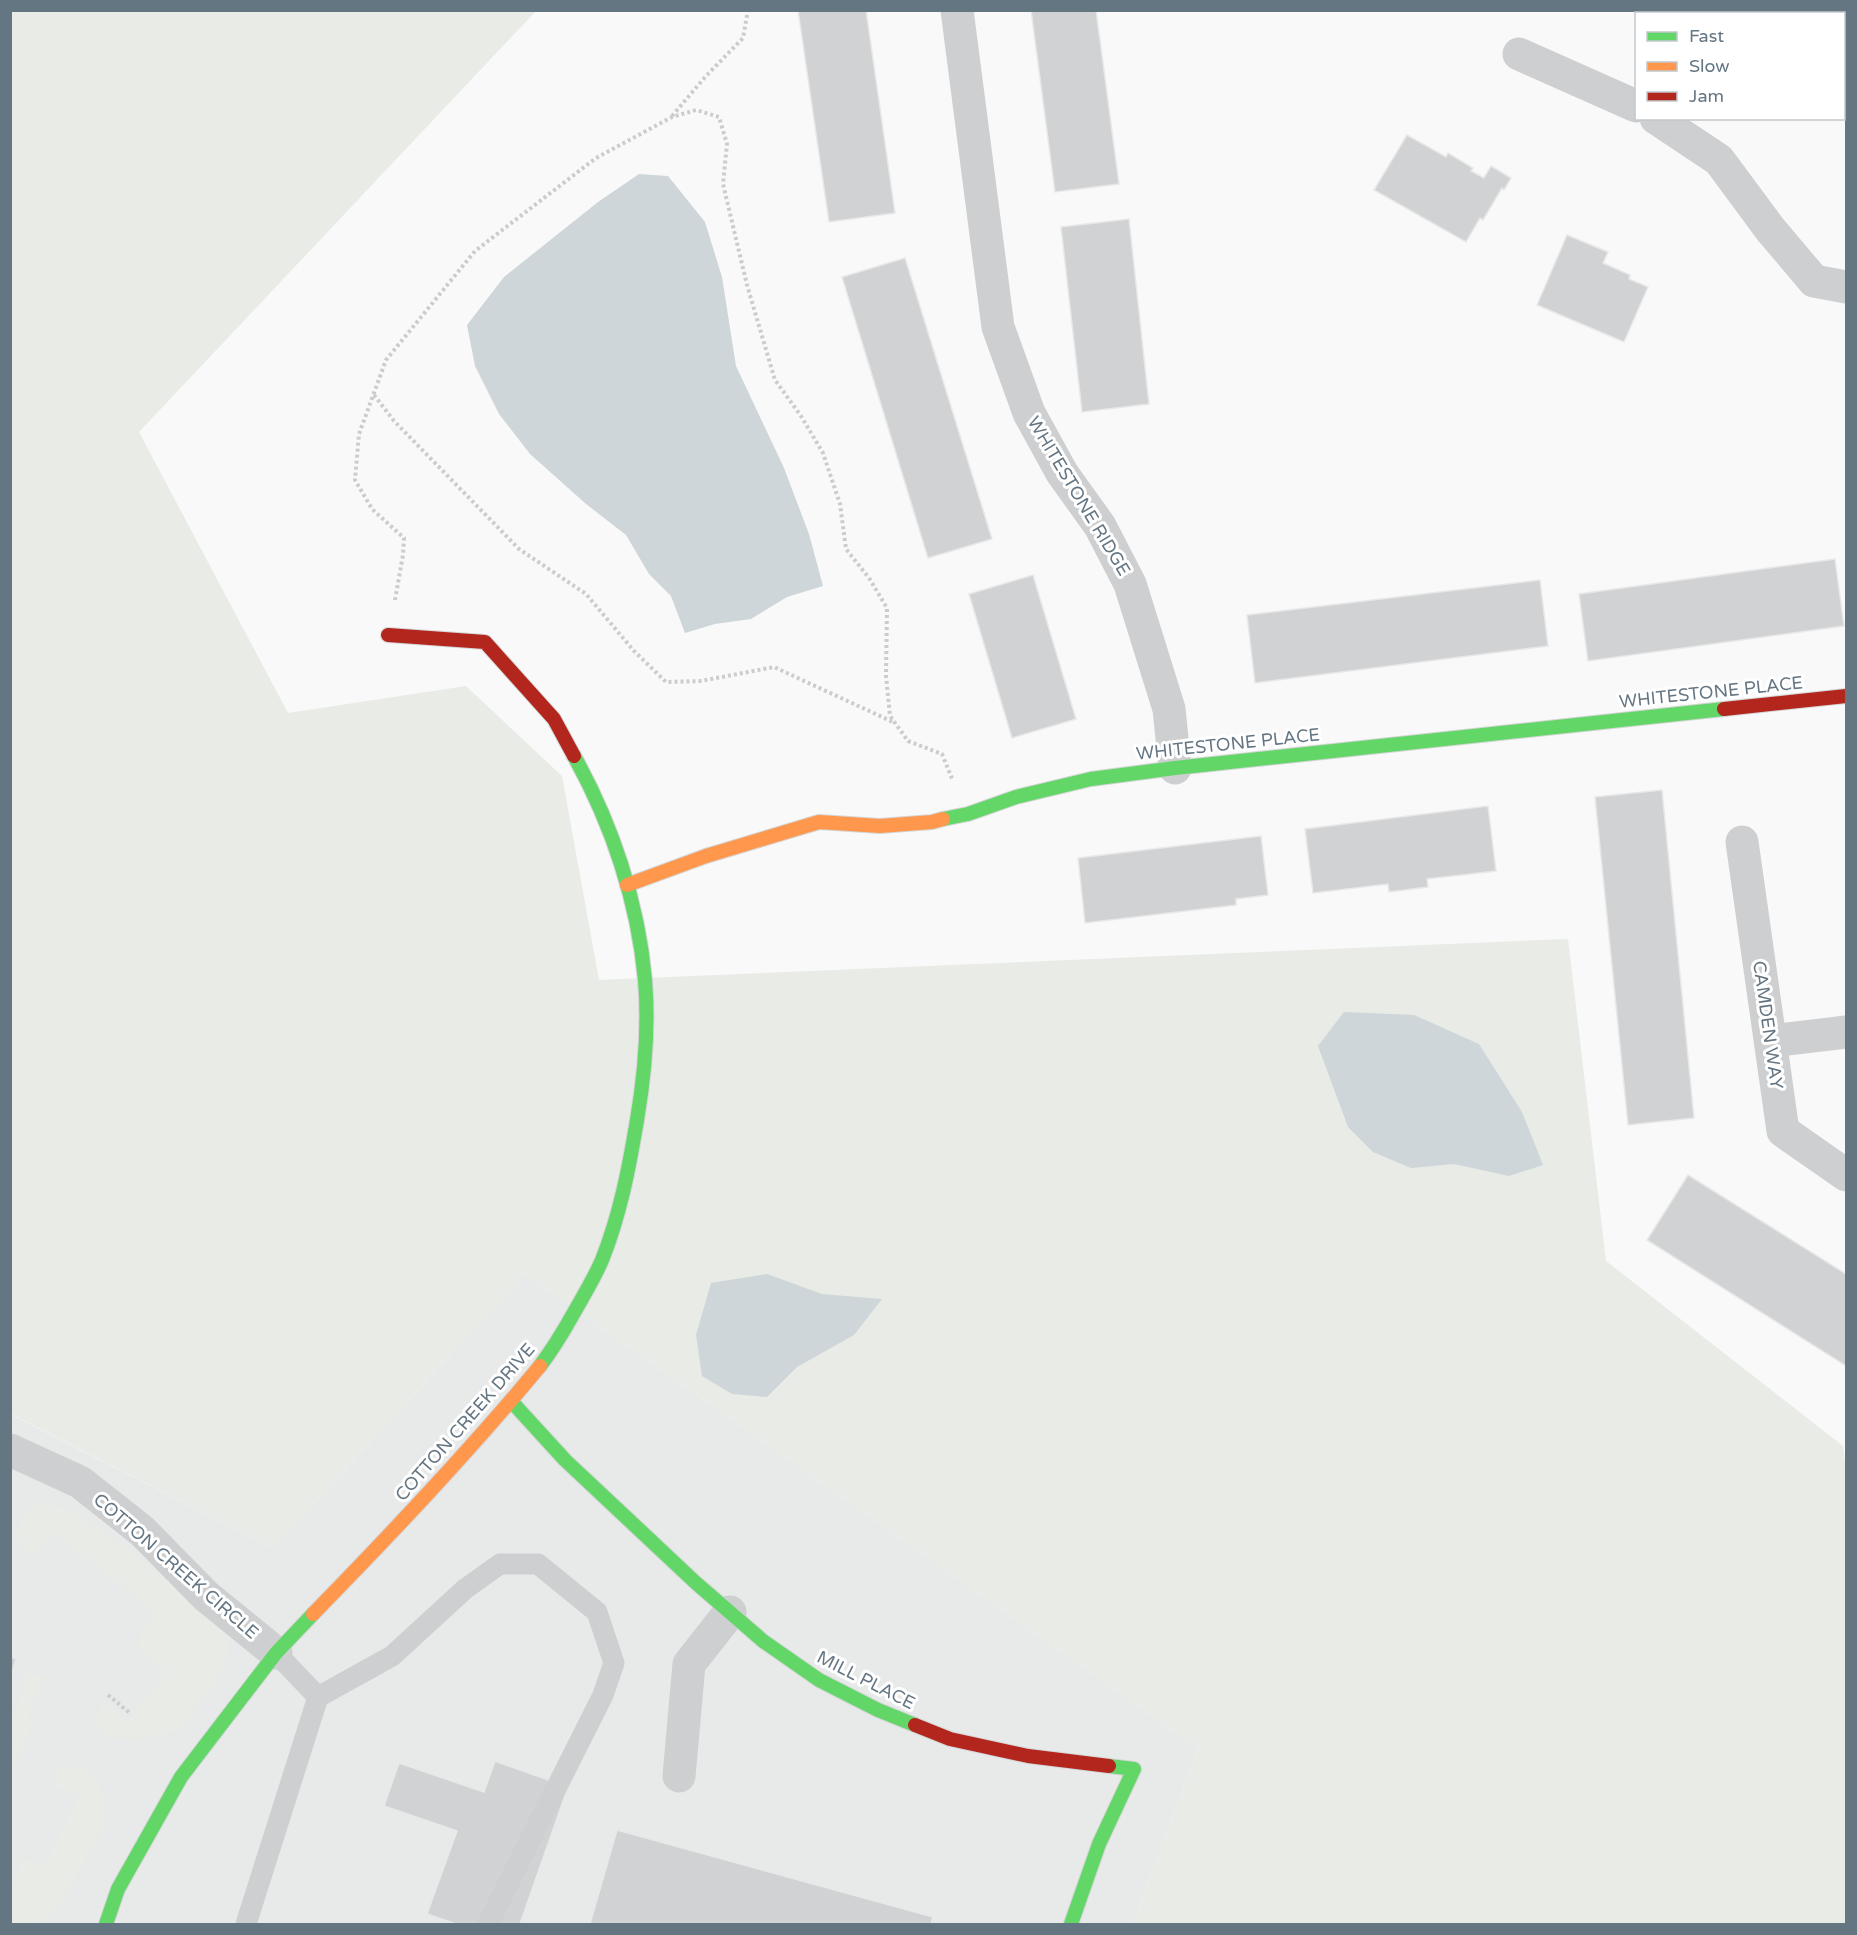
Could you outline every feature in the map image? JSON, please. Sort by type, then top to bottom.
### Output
[{"type":"street","name":"WHITESTONE RIDGE","points":[[957,10],[998,327],[1029,414],[1062,473],[1100,526],[1130,584],[1169,709],[1174,768]]},
{"type":"street","points":[[1519,54],[1635,106]]},
{"type":"street","points":[[1659,120],[1719,160],[1770,229],[1814,281],[1846,287]]},
{"type":"street","name":"COTTON CREEK DRIVE","points":[[106,1924],[118,1889],[181,1777],[243,1693],[276,1653],[362,1564],[511,1401],[551,1352],[601,1262],[620,1207],[641,1096],[647,1036],[645,980],[638,929],[627,885],[607,824],[580,766],[554,719],[485,642],[388,635]]},
{"type":"street","name":"WHITESTONE PLACE","points":[[627,885],[706,856],[819,822],[880,826],[932,822],[968,814],[1016,797],[1091,779],[1174,768],[1846,696]]},
{"type":"street","name":"CAMDEN WAY","points":[[1742,842],[1783,1131],[1846,1175]]},
{"type":"street","points":[[1771,1041],[1846,1032]]},
{"type":"street","name":"MILL PLACE","points":[[511,1401],[565,1460],[696,1583],[763,1641],[819,1680],[878,1710],[950,1739],[1028,1756],[1134,1769],[1099,1844],[1071,1924]]},
{"type":"street","name":"COTTON CREEK CIRCLE","points":[[10,1450],[80,1482],[142,1532],[206,1596],[276,1653]]},
{"type":"street","points":[[679,1776],[689,1664],[730,1612]]},
{"type":"lane","points":[[246,1924],[318,1697],[392,1656],[465,1589],[500,1564],[538,1564],[597,1612],[614,1663],[603,1695],[488,1924]]},
{"type":"lane","points":[[276,1653],[318,1697]]},
{"type":"path","points":[[672,117],[706,76],[743,38],[748,10]]},
{"type":"path","points":[[388,635],[404,538],[372,509],[355,480],[359,434],[386,360],[475,251],[596,158],[672,117],[696,110],[719,117],[727,144],[723,184],[747,285],[775,380],[801,416],[823,453],[840,504],[846,549],[869,578],[887,608],[886,676],[890,716],[908,741],[942,754],[968,814]]},
{"type":"path","points":[[374,394],[394,421],[519,549],[586,594],[634,651],[666,682],[701,681],[774,667],[894,723]]},
{"type":"path","points":[[108,1695],[131,1714]]},
{"type":"shaded area","points":[[10,11],[536,11],[139,432],[288,713],[466,686],[562,776],[599,980],[1568,939],[1606,1261],[1843,1446],[1846,1472],[1846,1924],[1133,1924],[1198,1748],[525,1274],[273,1548],[11,1414]]},
{"type":"shaded area","points":[[639,174],[668,176],[705,222],[722,277],[736,366],[784,468],[809,534],[823,586],[787,597],[751,619],[715,624],[685,633],[671,596],[649,574],[626,535],[586,504],[530,454],[499,414],[475,366],[467,325],[504,277],[598,202]]},
{"type":"shaded area","points":[[1344,1012],[1414,1015],[1479,1044],[1522,1112],[1543,1165],[1509,1176],[1454,1164],[1411,1168],[1373,1152],[1348,1127],[1318,1046]]},
{"type":"shaded area","points":[[525,1274],[1198,1748],[1133,1924],[11,1924],[10,1414],[273,1548]]},
{"type":"shaded area","points":[[767,1274],[822,1294],[882,1299],[854,1335],[797,1367],[767,1397],[732,1394],[702,1376],[696,1335],[711,1283]]},
{"type":"shaded area","points":[[48,1503],[70,1510],[132,1552],[184,1593],[221,1631],[228,1645],[224,1667],[189,1716],[179,1728],[172,1732],[157,1737],[121,1738],[110,1737],[102,1733],[97,1726],[97,1716],[103,1701],[128,1722],[166,1671],[139,1646],[140,1635],[154,1615],[105,1572],[52,1534],[38,1551],[24,1554],[18,1540],[21,1522],[35,1504]]},
{"type":"shaded area","points":[[31,1673],[47,1678],[32,1702],[29,1712],[31,1727],[25,1746],[12,1771],[11,1745],[14,1740],[11,1726],[26,1676]]},
{"type":"shaded area","points":[[68,1766],[79,1768],[88,1774],[101,1790],[105,1811],[101,1833],[66,1894],[53,1911],[33,1922],[11,1924],[11,1891],[23,1858],[44,1867],[79,1796],[58,1788],[53,1783],[57,1772]]},
{"type":"building","points":[[798,10],[866,10],[895,213],[829,222]]},
{"type":"building","points":[[1031,10],[1096,10],[1119,184],[1055,192]]},
{"type":"building","points":[[1407,135],[1446,157],[1448,153],[1473,168],[1471,171],[1484,178],[1491,166],[1511,178],[1504,190],[1502,188],[1483,220],[1480,218],[1466,242],[1374,190]]},
{"type":"building","points":[[1129,219],[1149,404],[1082,412],[1061,227]]},
{"type":"building","points":[[1567,235],[1608,252],[1603,263],[1630,275],[1629,279],[1648,287],[1624,342],[1537,305]]},
{"type":"building","points":[[905,258],[992,539],[928,558],[842,277]]},
{"type":"building","points":[[1835,559],[1844,626],[1588,661],[1579,594]]},
{"type":"building","points":[[1033,575],[1076,719],[1012,738],[969,594]]},
{"type":"building","points":[[1540,580],[1548,646],[1255,683],[1247,615]]},
{"type":"building","points":[[1662,790],[1694,1118],[1628,1125],[1595,797]]},
{"type":"building","points":[[1488,806],[1496,871],[1427,879],[1428,887],[1389,892],[1388,884],[1313,893],[1305,829]]},
{"type":"building","points":[[1261,836],[1268,895],[1236,899],[1236,905],[1085,923],[1078,858]]},
{"type":"building","points":[[1688,1175],[1846,1274],[1846,1366],[1647,1240]]},
{"type":"building","points":[[10,1657],[16,1659],[10,1679]]},
{"type":"building","points":[[495,1761],[568,1787],[520,1924],[456,1924],[427,1914],[457,1831],[384,1806],[399,1763],[484,1792]]},
{"type":"building","points":[[617,1830],[933,1917],[931,1924],[590,1924]]},
{"type":"traffic: fast","points":[[943,819],[968,814],[1016,797],[1091,779],[1724,709]]},
{"type":"traffic: fast","points":[[540,1366],[561,1336],[588,1288],[608,1243],[619,1209],[631,1156],[646,1050],[645,980],[629,893],[611,836],[574,756]]},
{"type":"traffic: fast","points":[[511,1401],[565,1460],[696,1583],[763,1641],[819,1680],[878,1710],[915,1725]]},
{"type":"traffic: fast","points":[[106,1924],[118,1889],[181,1777],[276,1653],[313,1614]]},
{"type":"traffic: fast","points":[[1071,1924],[1099,1844],[1134,1769],[1109,1766]]},
{"type":"traffic: slow","points":[[627,885],[706,856],[819,822],[880,826],[943,819]]},
{"type":"traffic: slow","points":[[313,1614],[486,1430],[540,1366]]},
{"type":"traffic: jam","points":[[388,635],[485,642],[554,719],[574,756]]},
{"type":"traffic: jam","points":[[1724,709],[1846,696]]},
{"type":"traffic: jam","points":[[915,1725],[950,1739],[1028,1756],[1109,1766]]}]
